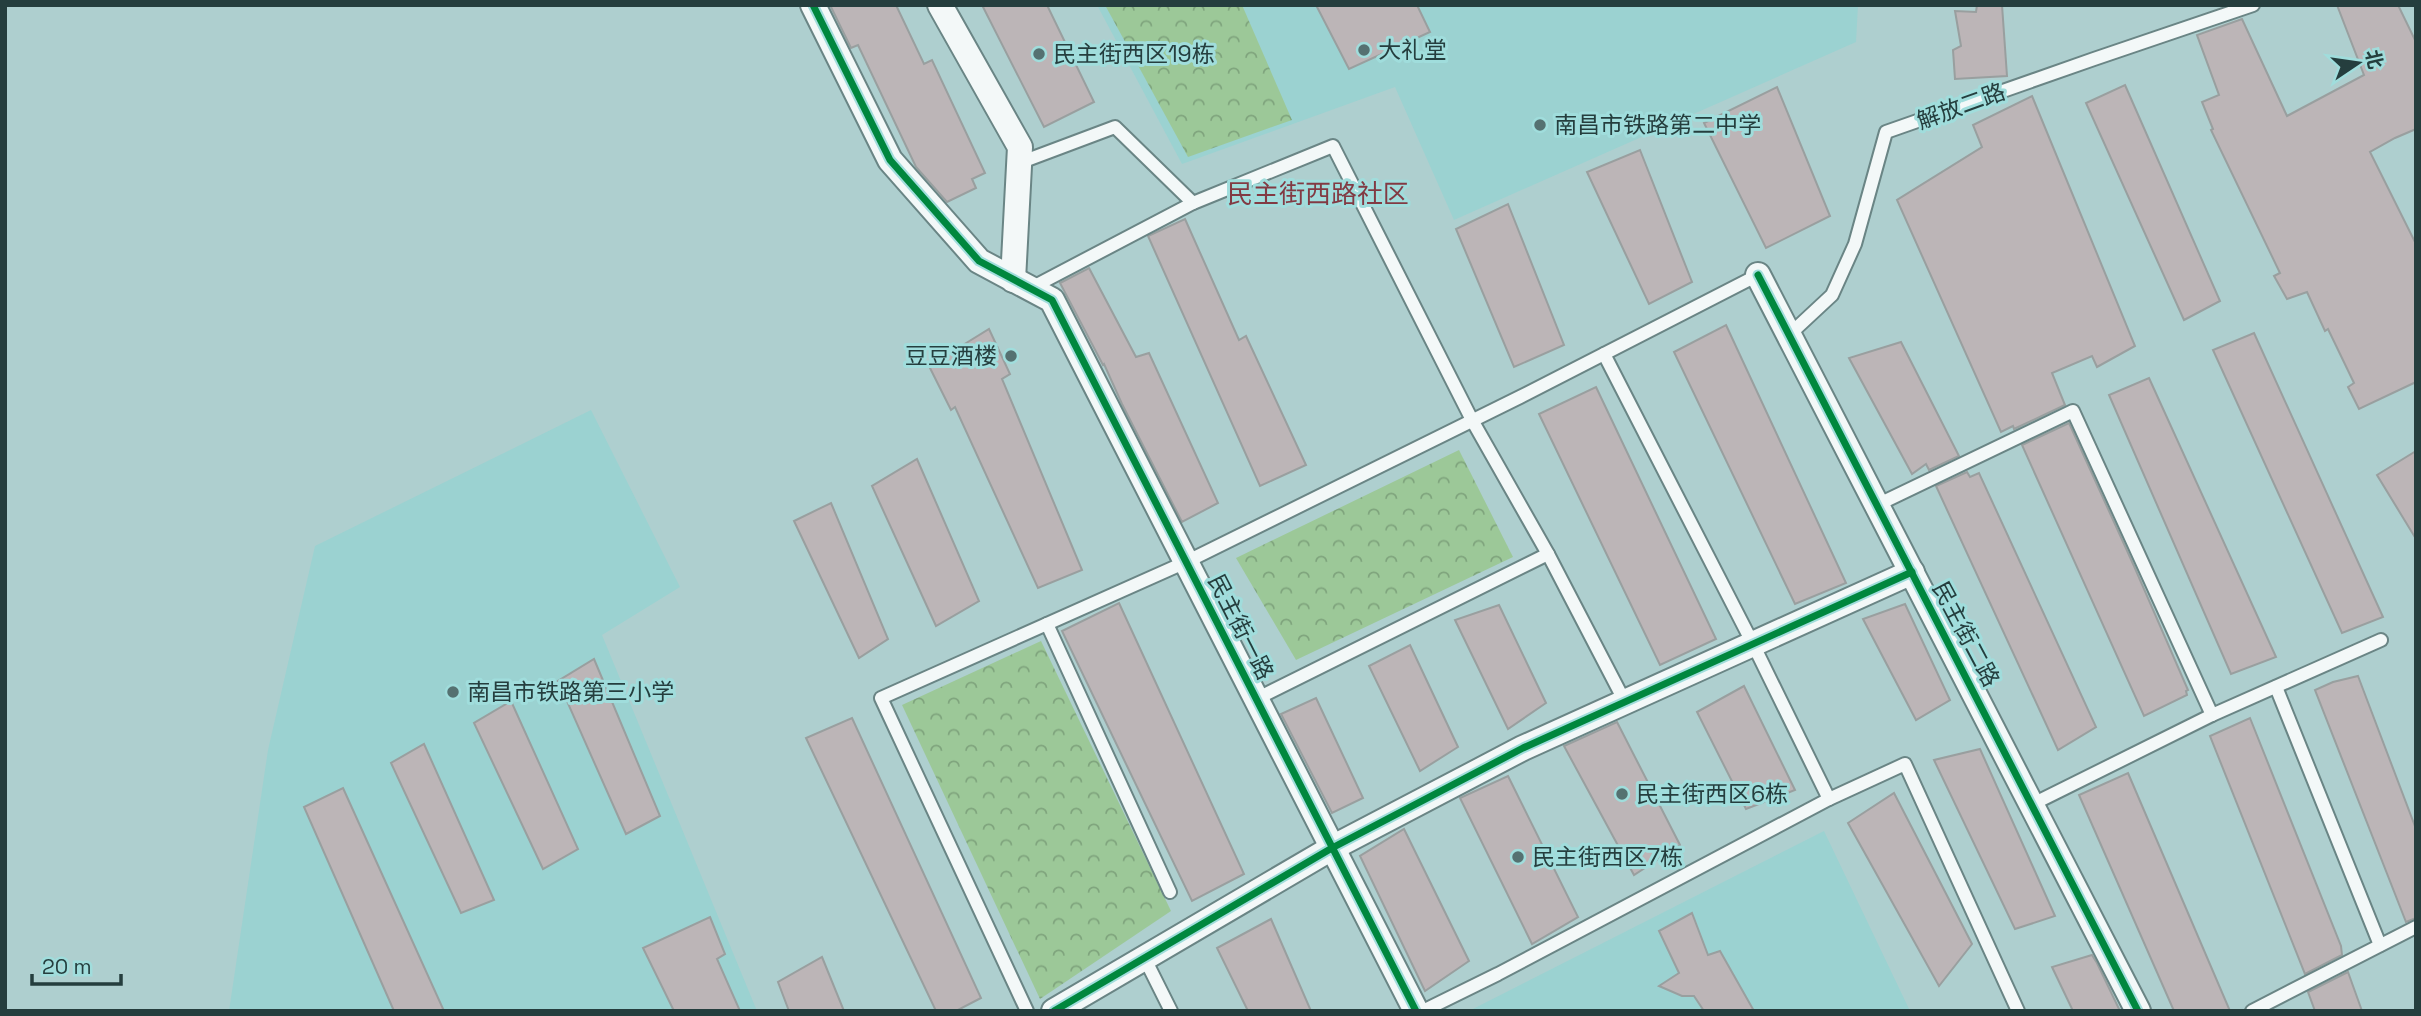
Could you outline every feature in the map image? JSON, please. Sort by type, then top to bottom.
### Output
[{"type":"street","name":"民主街一路","points":[[813,5],[890,160],[979,261],[1052,300],[1416,1011]]},
{"type":"street","points":[[940,5],[1020,147],[1022,284]]},
{"type":"street","name":"民主街二路","points":[[1758,275],[2138,1011]]},
{"type":"street","points":[[1054,1011],[1332,848],[1523,748],[1912,572]]},
{"type":"lane","name":"解放二路","points":[[1789,335],[1832,295],[1854,244],[1886,132],[2253,5]]},
{"type":"lane","points":[[1019,163],[1115,127],[1193,203]]},
{"type":"lane","points":[[1022,284],[1193,203],[1334,146],[1472,420],[1548,554],[1625,702]]},
{"type":"lane","points":[[1027,1011],[881,698],[1186,562],[1758,275]]},
{"type":"lane","points":[[1604,354],[1753,644],[1829,799]]},
{"type":"lane","points":[[1877,505],[2073,411],[2212,715]]},
{"type":"lane","points":[[1256,699],[1548,554]]},
{"type":"lane","points":[[1047,624],[1170,891]]},
{"type":"lane","points":[[2033,804],[2212,715],[2381,640]]},
{"type":"lane","points":[[2276,687],[2380,945]]},
{"type":"lane","points":[[1423,1011],[1829,799],[1905,764],[2018,1011]]},
{"type":"lane","points":[[2252,1011],[2416,928]]},
{"type":"lane","points":[[1145,958],[1171,1011]]},
{"type":"shaded area","name":"南昌市铁路第二中学","points":[[1097,5],[1858,5],[1856,42],[1454,220],[1395,87],[1182,164]]},
{"type":"shaded area","name":"南昌市铁路第三小学","points":[[591,410],[680,587],[602,635],[757,1011],[229,1011],[268,750],[315,546]]},
{"type":"shaded area","points":[[1824,831],[1910,1011],[1469,1011]]},
{"type":"green space","points":[[1105,5],[1242,5],[1292,120],[1188,157]]},
{"type":"green space","points":[[1459,450],[1513,557],[1296,660],[1236,558]]},
{"type":"green space","points":[[1041,641],[1171,911],[1040,999],[902,705]]},
{"type":"building","points":[[830,5],[896,5],[924,64],[932,60],[985,173],[972,179],[976,188],[947,202],[916,167],[858,45],[851,48]]},
{"type":"building","name":"民主街西区19栋","points":[[982,5],[1047,5],[1094,102],[1044,127]]},
{"type":"building","name":"大礼堂","points":[[1316,5],[1417,5],[1430,32],[1349,69]]},
{"type":"building","points":[[1977,5],[2002,5],[2007,76],[1955,79],[1953,50],[1961,46],[1955,11],[1976,12]]},
{"type":"building","points":[[2337,5],[2398,5],[2416,42],[2416,129],[2370,152],[2416,244],[2416,382],[2359,409],[2348,387],[2354,383],[2307,292],[2287,299],[2274,276],[2280,273],[2211,130],[2213,129],[2202,102],[2219,95],[2197,35],[2242,19],[2287,116],[2364,75]]},
{"type":"building","points":[[2125,85],[2220,301],[2184,320],[2086,103]]},
{"type":"building","points":[[1777,87],[1830,216],[1766,248],[1704,123]]},
{"type":"building","points":[[2032,96],[2135,346],[2097,367],[2092,356],[2052,373],[2065,405],[2014,429],[2013,426],[2001,432],[1897,200],[1982,147],[1973,125]]},
{"type":"building","points":[[1640,150],[1692,282],[1649,304],[1587,172]]},
{"type":"building","points":[[1508,204],[1564,345],[1514,367],[1456,229]]},
{"type":"building","points":[[1185,219],[1239,340],[1246,336],[1306,465],[1260,486],[1148,236]]},
{"type":"building","points":[[1089,268],[1136,357],[1149,353],[1218,503],[1182,522],[1104,364],[1060,283]]},
{"type":"building","points":[[1726,325],[1846,583],[1795,604],[1674,352]]},
{"type":"building","points":[[989,329],[1010,374],[1002,379],[1082,570],[1038,588],[955,407],[951,410],[929,366]]},
{"type":"building","points":[[2254,333],[2383,617],[2342,633],[2213,350]]},
{"type":"building","points":[[1901,342],[1959,456],[1929,470],[1926,464],[1912,474],[1849,358]]},
{"type":"building","points":[[2149,378],[2276,657],[2231,674],[2109,395]]},
{"type":"building","points":[[1596,387],[1716,639],[1660,665],[1539,414]]},
{"type":"building","points":[[2069,423],[2188,690],[2187,695],[2144,716],[2022,445]]},
{"type":"building","points":[[2416,451],[2416,539],[2377,475]]},
{"type":"building","points":[[917,459],[979,601],[936,626],[872,486]]},
{"type":"building","points":[[1967,472],[1970,477],[1979,473],[2096,727],[2058,750],[1936,486]]},
{"type":"building","points":[[831,503],[888,639],[859,658],[794,521]]},
{"type":"building","points":[[1119,603],[1244,874],[1192,901],[1062,631]]},
{"type":"building","points":[[1905,604],[1950,700],[1916,720],[1863,619]]},
{"type":"building","points":[[1499,605],[1546,703],[1508,729],[1455,620]]},
{"type":"building","points":[[1410,645],[1458,747],[1420,771],[1369,666]]},
{"type":"building","points":[[594,659],[660,816],[626,834],[558,681]]},
{"type":"building","points":[[2358,676],[2416,829],[2416,918],[2406,922],[2315,690]]},
{"type":"building","points":[[1744,686],[1795,790],[1746,809],[1697,712]]},
{"type":"building","points":[[1316,698],[1363,798],[1332,813],[1281,714]]},
{"type":"building","points":[[511,701],[578,849],[543,869],[474,723]]},
{"type":"building","points":[[852,718],[981,998],[956,1011],[936,1011],[806,738]]},
{"type":"building","points":[[2250,718],[2341,946],[2342,955],[2305,974],[2210,736]]},
{"type":"building","name":"民主街西区6栋","points":[[1617,722],[1680,845],[1634,875],[1564,746]]},
{"type":"building","points":[[424,744],[494,900],[461,913],[391,763]]},
{"type":"building","points":[[1980,749],[2055,916],[2015,929],[1934,760]]},
{"type":"building","points":[[2128,773],[2230,1011],[2174,1011],[2079,795]]},
{"type":"building","name":"民主街西区7栋","points":[[1508,776],[1578,917],[1532,944],[1460,798]]},
{"type":"building","points":[[343,788],[444,1011],[394,1011],[304,807]]},
{"type":"building","points":[[1894,793],[1972,944],[1939,986],[1848,823]]},
{"type":"building","points":[[1404,829],[1469,961],[1425,991],[1360,856]]},
{"type":"building","points":[[1692,913],[1708,955],[1720,951],[1754,1011],[1704,1011],[1694,996],[1682,996],[1659,986],[1679,973],[1659,931]]},
{"type":"building","points":[[710,917],[725,954],[717,959],[740,1011],[674,1011],[643,948]]},
{"type":"building","points":[[1271,919],[1311,1011],[1248,1011],[1217,948]]},
{"type":"building","points":[[2092,955],[2120,1011],[2073,1011],[2052,967]]},
{"type":"building","points":[[822,957],[844,1011],[789,1011],[778,982]]},
{"type":"building","points":[[2348,972],[2362,1011],[2315,1011],[2308,992]]},
{"type":"cycle path","points":[[813,5],[890,160],[979,261],[1052,300],[1416,1011]]},
{"type":"cycle path","points":[[1758,275],[2138,1011]]},
{"type":"cycle path","points":[[1054,1011],[1332,848],[1523,748],[1912,572]]},
{"type":"place","name":"大礼堂","points":[[1364,50]]},
{"type":"place","name":"民主街西区19栋","points":[[1039,54]]},
{"type":"place","name":"南昌市铁路第二中学","points":[[1540,125]]},
{"type":"place","name":"豆豆酒楼","points":[[1011,356]]},
{"type":"place","name":"南昌市铁路第三小学","points":[[453,692]]},
{"type":"place","name":"民主街西区6栋","points":[[1622,794]]},
{"type":"place","name":"民主街西区7栋","points":[[1518,857]]},
{"type":"district","name":"民主街西路社区","points":[[1318,194]]}]
